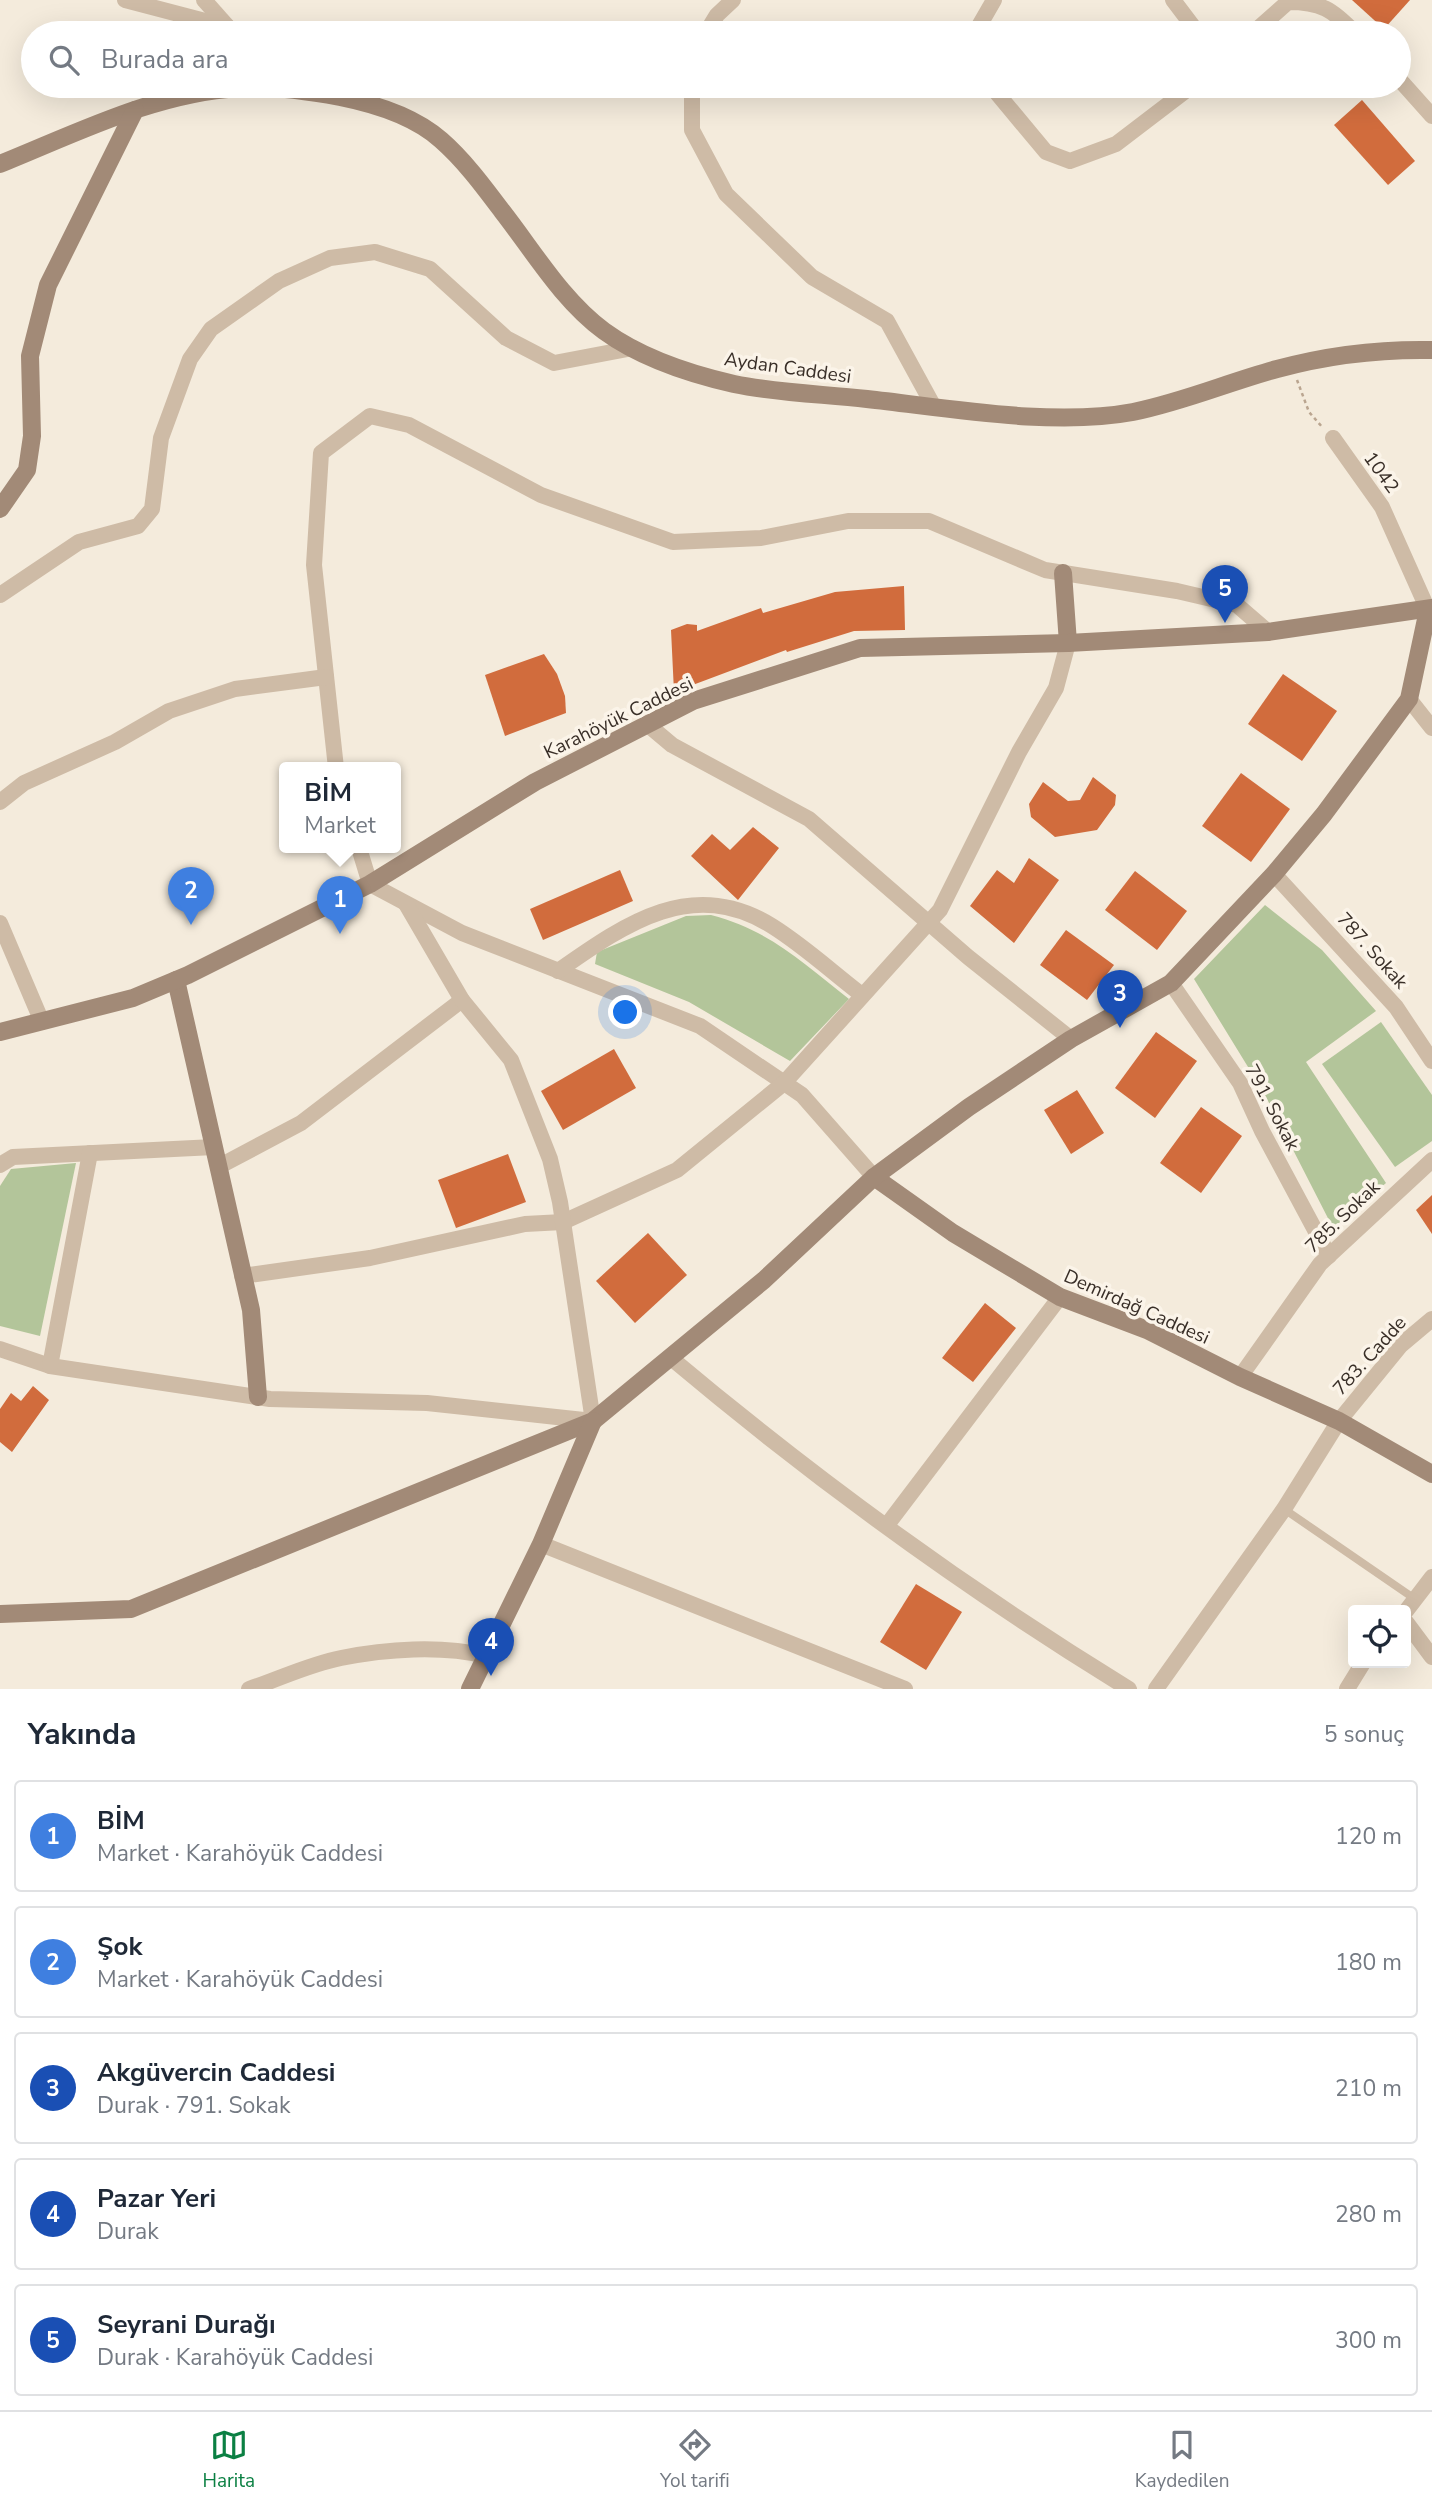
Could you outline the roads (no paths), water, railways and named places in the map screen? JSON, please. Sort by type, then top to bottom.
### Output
[{"type":"street","points":[[125,0],[197,21]]},
{"type":"street","points":[[204,0],[221,21]]},
{"type":"street","points":[[713,21],[733,0]]},
{"type":"street","points":[[982,21],[994,0]]},
{"type":"street","points":[[1173,0],[1189,21]]},
{"type":"street","points":[[1267,21],[1288,2],[1314,2],[1344,21]]},
{"type":"street","points":[[1411,92],[1432,116]]},
{"type":"street","name":"Aydan Caddesi","points":[[0,164],[135,110],[180,98]]},
{"type":"street","name":"Aydan Caddesi","points":[[341,98],[408,118],[439,137],[486,191],[558,285],[603,330],[633,348],[680,368],[737,384],[934,407],[1065,418],[1105,416],[1168,404],[1291,366],[1356,352],[1432,350]]},
{"type":"street","points":[[692,98],[692,130],[726,194],[812,277],[887,321],[934,407]]},
{"type":"street","points":[[1001,98],[1046,152],[1070,161],[1116,144],[1176,98]]},
{"type":"street","points":[[0,509],[27,470],[32,436],[30,356],[48,285],[135,110]]},
{"type":"street","points":[[0,595],[79,542],[138,526],[152,509],[162,438],[186,372],[211,329],[279,281],[330,258],[375,252],[430,269],[506,338],[554,363],[633,348]]},
{"type":"street","points":[[335,762],[314,565],[321,453],[370,416],[409,425],[541,495],[673,542],[761,538],[848,521],[929,521],[1045,570],[1177,591],[1237,605],[1268,632]]},
{"type":"street","name":"1042","points":[[1333,438],[1382,508],[1431,610]]},
{"type":"street","points":[[242,1276],[370,1258],[525,1224],[563,1222],[677,1170],[784,1083],[940,910],[1019,752],[1056,688],[1068,642],[1063,573]]},
{"type":"street","points":[[0,1614],[131,1609],[593,1421],[764,1280],[874,1177],[969,1107],[1071,1039],[1171,984],[1274,874],[1324,814],[1409,699],[1431,610]]},
{"type":"street","name":"Karahöyük Caddesi","points":[[0,1032],[133,998],[176,980],[370,884],[535,782],[693,701],[860,648],[1068,642],[1268,632],[1431,610]]},
{"type":"street","points":[[0,802],[24,783],[116,742],[169,711],[235,689],[326,677]]},
{"type":"street","points":[[1409,699],[1432,728]]},
{"type":"street","points":[[647,724],[672,746],[808,819],[930,921],[968,957],[1071,1039]]},
{"type":"street","points":[[361,853],[370,884],[462,933],[700,1026],[802,1095],[874,1177]]},
{"type":"street","name":"787. Sokak","points":[[1274,874],[1396,1007],[1432,1061]]},
{"type":"street","points":[[406,904],[462,1000],[511,1060],[550,1159],[563,1222],[593,1421],[541,1544],[470,1689]]},
{"type":"street","points":[[558,971],[605,938],[655,915],[682,904],[708,904],[743,913],[771,926],[862,995]]},
{"type":"street","points":[[0,923],[42,1022]]},
{"type":"street","points":[[176,980],[251,1310],[258,1397]]},
{"type":"street","name":"791. Sokak","points":[[1171,984],[1240,1083],[1262,1131],[1329,1256]]},
{"type":"street","points":[[218,1167],[301,1123],[462,1000]]},
{"type":"street","points":[[0,1165],[13,1157],[214,1147]]},
{"type":"street","points":[[50,1366],[90,1153]]},
{"type":"street","name":"785. Sokak","points":[[1240,1377],[1329,1256],[1432,1160]]},
{"type":"street","name":"Demirdağ Caddesi","points":[[874,1177],[953,1233],[1060,1297],[1147,1330],[1240,1377],[1339,1421],[1432,1474]]},
{"type":"street","points":[[887,1525],[1060,1297]]},
{"type":"street","name":"783. Cadde","points":[[1156,1689],[1284,1509],[1339,1421],[1401,1345],[1432,1319]]},
{"type":"street","points":[[0,1349],[50,1366],[258,1397],[427,1403],[593,1421]]},
{"type":"street","points":[[671,1358],[772,1443],[1035,1632],[1129,1689]]},
{"type":"street","points":[[541,1544],[905,1689]]},
{"type":"street","points":[[1410,1605],[1432,1577]]},
{"type":"street","points":[[1411,1629],[1432,1657]]},
{"type":"street","points":[[249,1689],[340,1658],[413,1651],[464,1650],[486,1656]]},
{"type":"street","points":[[1347,1689],[1360,1668]]},
{"type":"lane","points":[[1284,1509],[1410,1605]]},
{"type":"place","name":"Seyrani Durağı","points":[[1225,623]]},
{"type":"place","name":"Şok","points":[[191,925]]},
{"type":"place","name":"BİM","points":[[340,934]]},
{"type":"place","name":"Akgüvercin Caddesi","points":[[1120,1028]]},
{"type":"place","name":"Pazar Yeri","points":[[491,1676]]}]
